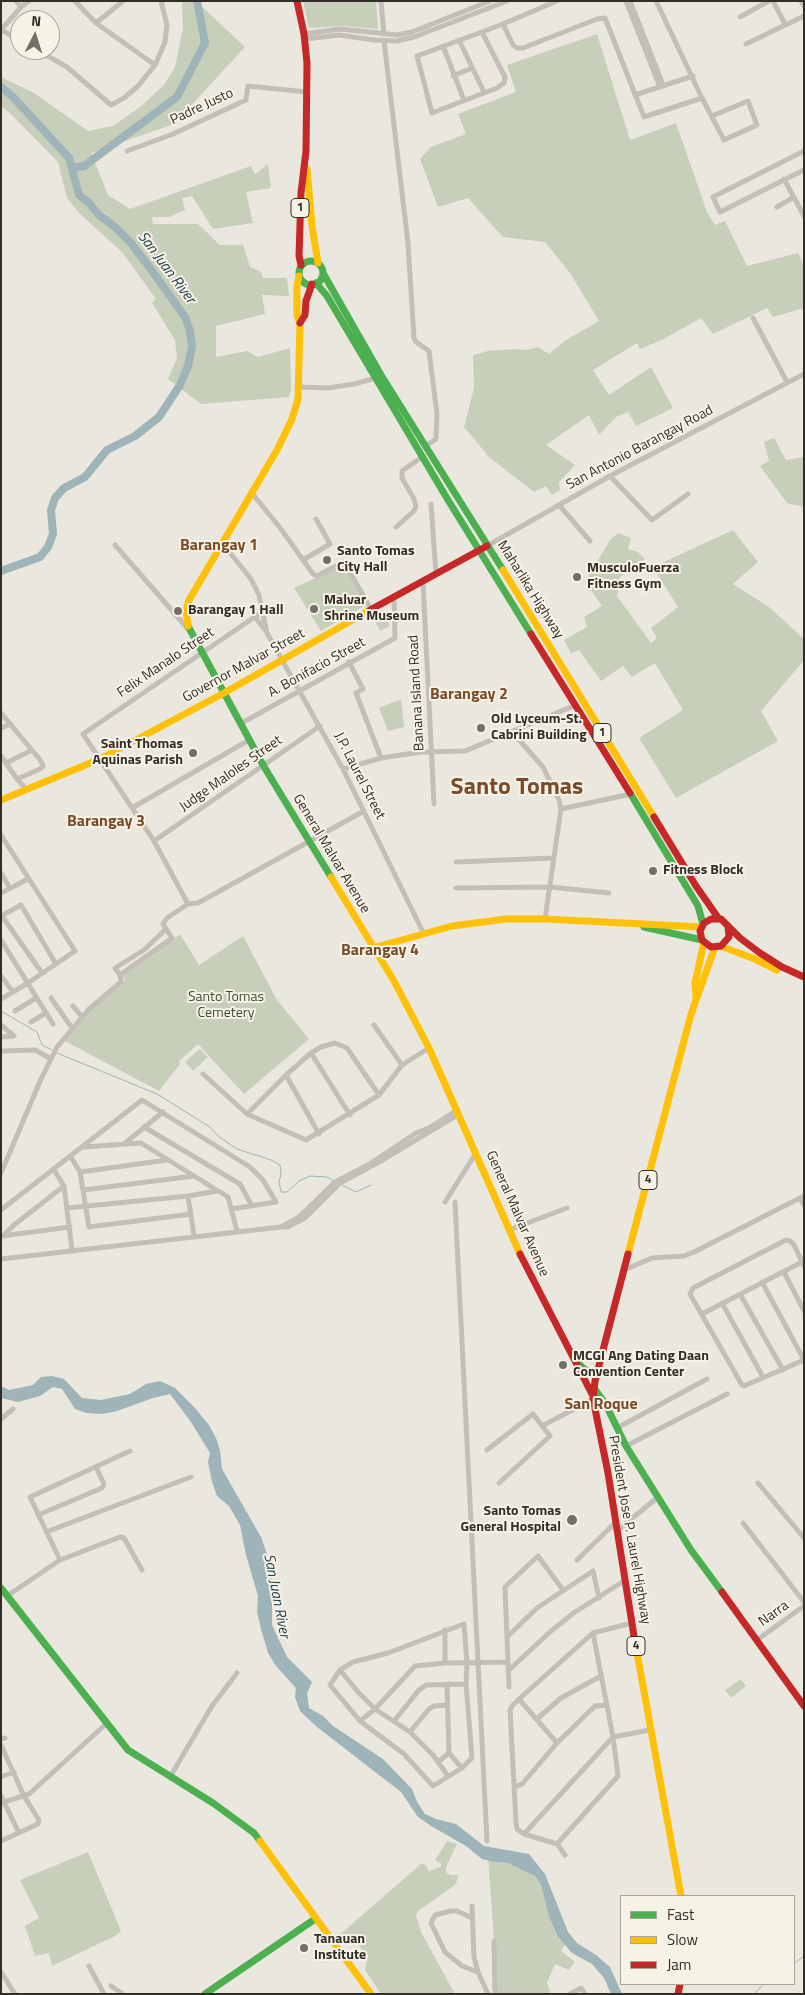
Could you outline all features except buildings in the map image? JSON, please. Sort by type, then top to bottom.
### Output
[{"type":"main road","name":"1","points":[[297,1],[304,36],[307,92],[306,151],[301,202],[299,256],[301,265],[299,276],[304,282],[314,284]]},
{"type":"main road","name":"1","points":[[306,151],[312,226],[318,263],[322,268],[322,273]]},
{"type":"main road","points":[[301,265],[308,261],[318,263]]},
{"type":"main road","name":"Maharlika Highway","points":[[322,273],[422,457],[480,551],[719,919]]},
{"type":"main road","points":[[300,323],[305,315],[306,300],[314,284],[321,278],[322,273]]},
{"type":"main road","points":[[188,629],[186,611],[190,600],[276,451],[292,419],[298,399],[300,323],[297,315],[297,285],[299,276]]},
{"type":"main road","name":"Maharlika Highway","points":[[314,284],[325,293],[378,377],[426,446],[488,546],[698,906],[702,925]]},
{"type":"main road","name":"Governor Malvar Street","points":[[1,800],[100,759],[224,693],[371,608],[488,546]]},
{"type":"main road","name":"General Malvar Avenue","points":[[188,629],[263,765],[394,981],[430,1048],[524,1264],[593,1394]]},
{"type":"main road","points":[[373,948],[452,926],[506,919],[545,918],[639,925],[702,925],[711,918],[719,919]]},
{"type":"main road","name":"1","points":[[719,919],[760,953],[782,967],[804,977]]},
{"type":"main road","points":[[639,925],[652,930],[703,941],[755,959],[804,982]]},
{"type":"main road","name":"1","points":[[702,925],[700,933],[703,941]]},
{"type":"main road","points":[[717,947],[725,943],[729,937],[728,926]]},
{"type":"main road","name":"President Jose P. Laurel Highway","points":[[696,998],[695,983],[703,941]]},
{"type":"main road","name":"President Jose P. Laurel Highway","points":[[681,1895],[650,1730],[624,1581],[618,1530],[593,1394],[696,998],[703,985],[717,947]]},
{"type":"main road","points":[[574,1360],[584,1369],[597,1374]]},
{"type":"main road","points":[[593,1394],[605,1403],[626,1446],[691,1550],[804,1706]]},
{"type":"main road","points":[[3,1592],[128,1750],[213,1803],[254,1833],[371,1994]]},
{"type":"main road","points":[[205,1994],[315,1919]]},
{"type":"street","points":[[16,1],[21,7]]},
{"type":"street","points":[[1,30],[21,7],[29,1]]},
{"type":"street","points":[[75,1],[96,22],[155,66]]},
{"type":"street","points":[[96,22],[124,1]]},
{"type":"street","points":[[55,60],[67,67],[111,105],[124,98],[138,86],[155,66],[165,42],[167,25],[161,1]]},
{"type":"street","points":[[381,1],[408,243],[414,338],[416,342],[429,351],[437,414],[436,439],[426,446]]},
{"type":"street","points":[[384,38],[412,32],[490,1]]},
{"type":"street","points":[[304,36],[339,35],[384,38],[397,41],[414,37],[507,1]]},
{"type":"street","points":[[482,32],[506,77],[504,82],[497,88],[432,113],[417,56],[503,24],[556,1]]},
{"type":"street","points":[[626,1],[662,86]]},
{"type":"street","points":[[630,1],[662,86]]},
{"type":"street","points":[[656,1],[702,98],[724,140],[757,125],[748,101],[712,116]]},
{"type":"street","points":[[740,17],[769,1]]},
{"type":"street","points":[[773,1],[786,24]]},
{"type":"street","points":[[802,1],[804,6]]},
{"type":"street","points":[[746,44],[804,16]]},
{"type":"street","points":[[503,24],[514,45],[517,48],[523,48],[597,19],[605,18],[644,117],[702,98]]},
{"type":"street","points":[[459,40],[484,92]]},
{"type":"street","points":[[443,46],[453,76],[464,100]]},
{"type":"street","points":[[453,76],[472,68]]},
{"type":"street","points":[[635,95],[693,76]]},
{"type":"street","name":"Padre Justo","points":[[127,151],[173,134],[246,100],[248,86],[307,92]]},
{"type":"street","points":[[803,171],[720,212],[713,197],[804,150]]},
{"type":"street","points":[[784,179],[804,216]]},
{"type":"street","points":[[778,207],[794,197]]},
{"type":"street","points":[[753,318],[787,382]]},
{"type":"street","name":"San Antonio Barangay Road","points":[[488,546],[610,476],[804,374]]},
{"type":"street","points":[[298,387],[328,388],[378,377]]},
{"type":"street","points":[[396,527],[416,507],[414,499],[402,478],[402,471],[422,457]]},
{"type":"street","points":[[610,476],[652,520],[688,494]]},
{"type":"street","points":[[251,492],[313,574],[317,576],[344,562],[371,608]]},
{"type":"street","points":[[431,504],[436,574]]},
{"type":"street","points":[[559,505],[590,541]]},
{"type":"street","points":[[303,560],[330,544],[316,519]]},
{"type":"street","name":"J.P. Laurel Street","points":[[223,544],[251,579],[259,595],[267,633]]},
{"type":"street","points":[[115,545],[188,629]]},
{"type":"street","name":"Banana Island Road","points":[[423,582],[434,804]]},
{"type":"street","name":"A. Bonifacio Street","points":[[240,724],[395,638],[394,596]]},
{"type":"street","name":"Felix Manalo Street","points":[[100,759],[83,734],[262,612]]},
{"type":"street","name":"J.P. Laurel Street","points":[[255,617],[283,660],[343,769],[424,934]]},
{"type":"street","points":[[349,662],[363,689],[356,693],[382,758]]},
{"type":"street","points":[[343,769],[382,758],[431,750],[465,751],[513,733],[580,703]]},
{"type":"street","points":[[1,713],[41,761],[43,766],[17,779]]},
{"type":"street","points":[[1,728],[11,724]]},
{"type":"street","name":"Judge Maloles Street","points":[[154,841],[320,726]]},
{"type":"street","points":[[513,733],[543,768],[560,800],[561,809],[545,918]]},
{"type":"street","points":[[132,808],[249,740]]},
{"type":"street","points":[[6,763],[32,750]]},
{"type":"street","points":[[1,756],[26,789]]},
{"type":"street","points":[[100,759],[154,841],[188,904]]},
{"type":"street","points":[[561,809],[631,794]]},
{"type":"street","points":[[120,975],[172,938],[164,924],[168,918],[188,904],[198,903],[364,811]]},
{"type":"street","points":[[1,835],[75,951],[42,972],[28,984],[1,999]]},
{"type":"street","points":[[456,862],[553,858]]},
{"type":"street","points":[[1,873],[10,888]]},
{"type":"street","points":[[1,893],[28,878]]},
{"type":"street","points":[[456,888],[550,888],[609,893]]},
{"type":"street","points":[[42,972],[2,916],[21,905],[56,964]]},
{"type":"street","points":[[1,1173],[41,1079],[57,1047],[82,1017],[120,982],[120,975],[115,968],[144,950],[166,929]]},
{"type":"street","points":[[1,940],[53,1024]]},
{"type":"street","points":[[1,976],[13,992]]},
{"type":"street","points":[[15,1011],[36,998]]},
{"type":"street","points":[[51,998],[72,1028]]},
{"type":"street","points":[[73,1006],[82,1017]]},
{"type":"street","points":[[31,1022],[46,1013]]},
{"type":"street","points":[[1,1025],[14,1036],[1,1037]]},
{"type":"street","points":[[374,1025],[402,1065]]},
{"type":"street","points":[[247,1114],[286,1075],[311,1054],[321,1047],[335,1043],[347,1048],[379,1095]]},
{"type":"street","points":[[203,1074],[247,1114],[302,1140],[306,1140],[350,1115],[379,1095],[402,1065],[430,1048]]},
{"type":"street","points":[[1,1051],[35,1050],[51,1059]]},
{"type":"street","points":[[311,1054],[350,1115]]},
{"type":"street","points":[[286,1075],[319,1134]]},
{"type":"street","points":[[1,1210],[142,1100],[250,1167],[263,1180],[276,1202],[231,1209]]},
{"type":"street","points":[[123,1144],[163,1112]]},
{"type":"street","points":[[1,1259],[281,1227],[299,1217],[335,1182],[368,1165],[416,1133],[458,1112]]},
{"type":"street","points":[[144,1127],[240,1184],[252,1206]]},
{"type":"street","points":[[133,1136],[135,1144]]},
{"type":"street","points":[[84,1147],[141,1144],[228,1197],[236,1231]]},
{"type":"street","points":[[445,1202],[476,1153]]},
{"type":"street","points":[[71,1157],[80,1172],[89,1227],[191,1214]]},
{"type":"street","points":[[80,1172],[168,1160]]},
{"type":"street","points":[[54,1170],[64,1186],[72,1250]]},
{"type":"street","points":[[83,1190],[194,1176]]},
{"type":"street","points":[[2,1236],[64,1186]]},
{"type":"street","points":[[67,1208],[188,1196],[218,1191]]},
{"type":"street","points":[[188,1196],[194,1236]]},
{"type":"street","points":[[624,1270],[652,1258],[684,1256],[802,1197],[804,1205]]},
{"type":"street","points":[[455,1202],[487,1841]]},
{"type":"street","points":[[509,1230],[567,1208]]},
{"type":"street","points":[[2,1236],[70,1227]]},
{"type":"street","points":[[702,1314],[762,1282],[803,1263],[790,1241],[786,1240],[693,1288],[690,1294],[742,1385],[744,1386],[804,1360],[762,1282]]},
{"type":"street","points":[[784,1272],[804,1311]]},
{"type":"street","points":[[740,1294],[783,1370]]},
{"type":"street","points":[[722,1303],[763,1377]]},
{"type":"street","points":[[617,1428],[708,1379]]},
{"type":"street","points":[[542,1426],[593,1394]]},
{"type":"street","points":[[626,1446],[727,1394]]},
{"type":"street","points":[[1,1419],[13,1409]]},
{"type":"street","points":[[487,1450],[533,1414],[550,1436],[499,1483]]},
{"type":"street","points":[[60,1560],[30,1497],[130,1451]]},
{"type":"street","points":[[38,1515],[102,1488],[104,1484],[96,1467]]},
{"type":"street","points":[[46,1532],[191,1477]]},
{"type":"street","points":[[758,1483],[804,1538]]},
{"type":"street","points":[[618,1530],[658,1497]]},
{"type":"street","points":[[577,1560],[616,1521]]},
{"type":"street","points":[[743,1523],[804,1602]]},
{"type":"street","points":[[3,1592],[60,1560],[120,1537],[124,1538],[142,1570]]},
{"type":"street","points":[[508,1687],[509,1670],[505,1587],[538,1556],[563,1590]]},
{"type":"street","points":[[507,1637],[537,1608],[593,1571],[599,1598]]},
{"type":"street","points":[[509,1670],[551,1631],[575,1612],[624,1581]]},
{"type":"street","points":[[802,1608],[804,1615]]},
{"type":"street","name":"Narra","points":[[757,1640],[802,1608]]},
{"type":"street","points":[[565,1855],[557,1844],[517,1830],[510,1710],[519,1699],[593,1633],[632,1623]]},
{"type":"street","points":[[464,1624],[467,1663],[466,1684],[472,1758],[462,1768],[433,1786],[404,1754],[360,1722],[330,1685],[340,1670],[353,1662],[388,1653],[445,1630],[464,1624]]},
{"type":"street","points":[[445,1630],[445,1663]]},
{"type":"street","points":[[557,1844],[618,1776],[593,1633]]},
{"type":"street","points":[[360,1722],[376,1709],[415,1666],[445,1663],[508,1662]]},
{"type":"street","points":[[340,1670],[358,1692],[376,1709],[410,1732],[438,1762],[448,1776]]},
{"type":"street","points":[[170,1777],[212,1706],[237,1673]]},
{"type":"street","points":[[537,1719],[561,1698],[601,1676]]},
{"type":"street","points":[[394,1721],[419,1690],[426,1685],[447,1686],[466,1684]]},
{"type":"street","points":[[447,1686],[449,1753],[462,1768]]},
{"type":"street","points":[[519,1699],[557,1743]]},
{"type":"street","points":[[410,1732],[429,1709],[434,1706],[448,1705]]},
{"type":"street","points":[[515,1787],[522,1784],[557,1743],[595,1706],[606,1705]]},
{"type":"street","points":[[3,1803],[29,1794],[107,1723]]},
{"type":"street","points":[[524,1834],[612,1737],[650,1730]]},
{"type":"street","points":[[1,1745],[24,1796],[39,1822],[1,1841]]},
{"type":"street","points":[[438,1762],[449,1753]]},
{"type":"street","points":[[1,1777],[14,1772]]},
{"type":"street","points":[[1,1796],[19,1833]]},
{"type":"street","points":[[472,1906],[474,1957],[478,1972],[488,1994]]},
{"type":"street","points":[[472,1918],[451,1910],[435,1915],[431,1923],[445,1952],[462,1966],[478,1972]]},
{"type":"street","points":[[494,1941],[495,1994]]},
{"type":"street","points":[[89,1966],[104,1994]]},
{"type":"street","points":[[1,1972],[15,1994]]},
{"type":"street","points":[[112,1986],[123,1994]]},
{"type":"street","points":[[570,1994],[581,1988],[585,1994]]},
{"type":"green space","points":[[182,1],[196,1],[245,47],[174,124],[91,153],[108,195],[130,209],[251,166],[255,174],[268,164],[271,188],[246,192],[253,223],[213,229],[192,196],[182,198],[185,210],[169,217],[152,217],[153,224],[198,224],[220,245],[243,245],[250,267],[261,272],[263,278],[287,278],[289,296],[262,295],[265,314],[216,326],[216,357],[247,351],[258,357],[290,348],[291,390],[289,397],[201,404],[168,379],[177,358],[175,340],[152,303],[156,299],[122,252],[79,213],[67,198],[58,162],[1,106],[1,77],[34,93],[88,131],[113,126],[140,107],[164,85],[175,67],[183,28]]},
{"type":"green space","points":[[303,1],[376,1],[378,29],[341,26],[309,28]]},
{"type":"green space","points":[[597,34],[630,140],[676,123],[707,212],[715,225],[725,221],[747,266],[798,253],[804,266],[804,308],[773,317],[767,308],[713,334],[701,318],[662,340],[640,349],[637,343],[593,370],[609,395],[651,367],[673,408],[636,426],[628,412],[616,417],[599,435],[589,415],[546,445],[575,465],[559,482],[560,490],[552,495],[546,486],[534,492],[489,457],[464,427],[474,388],[473,355],[488,351],[527,350],[538,347],[549,354],[566,340],[599,321],[570,273],[545,242],[503,237],[468,198],[438,207],[420,159],[431,147],[466,134],[458,114],[516,92],[507,65]]},
{"type":"green space","points":[[774,438],[786,460],[804,457],[804,507],[787,503],[760,466],[769,461],[764,442]]},
{"type":"green space","points":[[733,530],[758,562],[733,584],[769,607],[804,639],[804,660],[761,711],[778,741],[676,798],[639,738],[683,710],[655,663],[632,677],[623,666],[601,681],[579,650],[571,653],[564,640],[587,627],[584,617],[602,606],[585,582],[610,540],[618,533],[631,538],[628,549],[638,552],[645,559],[620,577],[617,596],[651,643],[657,638],[651,628],[678,607],[653,567]]},
{"type":"green space","points":[[344,565],[366,605],[321,631],[294,588]]},
{"type":"green space","points":[[382,610],[390,626],[380,631],[372,615]]},
{"type":"green space","points":[[401,699],[404,727],[388,731],[379,708]]},
{"type":"green space","name":"Santo Tomas Cemetery","points":[[180,934],[199,965],[243,936],[277,1000],[309,1039],[244,1094],[198,1044],[179,1061],[180,1064],[159,1091],[63,1040],[82,1017],[125,980],[121,973],[147,958]]},
{"type":"green space","points":[[200,1049],[208,1057],[193,1071],[185,1062]]},
{"type":"green space","points":[[741,1679],[746,1686],[731,1698],[725,1690]]},
{"type":"green space","points":[[447,1841],[457,1844],[446,1867],[446,1872],[450,1875],[459,1875],[455,1885],[418,1911],[416,1915],[421,1932],[455,1994],[381,1994],[365,1970],[368,1956],[352,1938],[340,1944],[336,1938],[421,1864],[426,1865],[429,1871],[441,1867],[441,1863],[435,1860]]},
{"type":"green space","points":[[88,1852],[121,1931],[115,1936],[52,1966],[49,1953],[35,1956],[25,1926],[39,1918],[20,1880]]},
{"type":"green space","points":[[488,1856],[493,1862],[508,1863],[524,1869],[535,1876],[541,1885],[549,1917],[558,1937],[565,1945],[561,1951],[575,1962],[569,1970],[555,1964],[547,1983],[551,1994],[495,1994],[494,1941]]},
{"type":"water","points":[[52,1376],[64,1379],[82,1398],[101,1400],[130,1394],[146,1384],[160,1381],[175,1388],[195,1408],[209,1425],[216,1438],[220,1450],[222,1469],[261,1537],[267,1554],[272,1581],[272,1625],[287,1657],[312,1682],[307,1693],[309,1708],[383,1759],[412,1789],[417,1802],[425,1814],[456,1824],[484,1846],[529,1854],[545,1874],[568,1932],[577,1943],[610,1967],[622,1994],[611,1994],[604,1978],[592,1964],[572,1953],[558,1937],[549,1917],[541,1885],[535,1876],[508,1863],[482,1859],[466,1846],[418,1817],[401,1792],[317,1727],[300,1711],[295,1697],[296,1688],[276,1666],[268,1653],[257,1612],[258,1596],[246,1555],[240,1525],[229,1506],[217,1496],[208,1462],[210,1453],[191,1422],[170,1394],[103,1414],[86,1413],[75,1409],[62,1389],[53,1387],[40,1396],[18,1402],[1,1398],[1,1386],[9,1390],[33,1385],[41,1377]]},
{"type":"waterway","points":[[72,168],[84,166],[177,97],[205,43],[197,1]]},
{"type":"waterway","name":"San Juan River","points":[[1,87],[13,97],[69,158],[79,195],[131,243],[150,268],[185,317],[190,331],[192,347],[188,366],[180,385],[159,417],[135,436],[107,450],[85,477],[64,488],[55,498],[51,510],[53,534],[48,547],[40,557],[1,571]]},
{"type":"waterway","points":[[1,1011],[37,1032],[42,1045],[52,1050]]},
{"type":"waterway","points":[[57,1053],[157,1094],[210,1127],[218,1136],[237,1149],[271,1160],[280,1165],[281,1174],[279,1182],[281,1192],[287,1192],[299,1181],[310,1176],[327,1177],[334,1181]]},
{"type":"waterway","points":[[342,1185],[356,1192],[371,1185]]},
{"type":"waterway","points":[[795,1963],[804,1956]]},
{"type":"waterway","points":[[754,1994],[763,1985]]},
{"type":"traffic: fast","points":[[311,261],[316,262],[322,268],[323,273],[322,278],[316,284],[311,285],[306,284],[300,278],[299,273],[300,268],[306,262],[311,261]]},
{"type":"traffic: fast","points":[[323,273],[381,375],[503,570]]},
{"type":"traffic: fast","points":[[316,283],[327,296],[448,500],[531,634]]},
{"type":"traffic: fast","points":[[188,626],[263,765],[331,877]]},
{"type":"traffic: fast","points":[[630,793],[698,906],[703,924]]},
{"type":"traffic: fast","points":[[644,927],[702,940]]},
{"type":"traffic: fast","points":[[578,1363],[584,1369],[597,1374]]},
{"type":"traffic: fast","points":[[594,1388],[605,1403],[626,1446],[691,1550],[722,1592]]},
{"type":"traffic: fast","points":[[1,1588],[128,1750],[213,1803],[254,1833],[260,1841]]},
{"type":"traffic: fast","points":[[205,1994],[315,1919]]},
{"type":"traffic: slow","points":[[307,169],[312,226],[318,263]]},
{"type":"traffic: slow","points":[[188,626],[186,611],[189,600],[277,450],[292,419],[298,399],[300,323],[297,315],[297,285],[299,276]]},
{"type":"traffic: slow","points":[[503,570],[654,817]]},
{"type":"traffic: slow","points":[[1,800],[100,759],[224,693],[370,610]]},
{"type":"traffic: slow","points":[[331,877],[394,981],[429,1048],[520,1254]]},
{"type":"traffic: slow","points":[[373,948],[452,926],[506,919],[545,919],[702,927]]},
{"type":"traffic: slow","points":[[696,998],[695,983],[704,942]]},
{"type":"traffic: slow","points":[[720,946],[755,959],[777,970]]},
{"type":"traffic: slow","points":[[628,1254],[691,1014],[715,947]]},
{"type":"traffic: slow","points":[[634,1636],[681,1895]]},
{"type":"traffic: slow","points":[[260,1841],[371,1994]]},
{"type":"traffic: jam","points":[[297,1],[304,34],[307,63],[306,151],[301,193],[299,256],[301,265]]},
{"type":"traffic: jam","points":[[300,323],[305,315],[306,301],[312,284]]},
{"type":"traffic: jam","points":[[370,610],[487,546]]},
{"type":"traffic: jam","points":[[531,634],[630,793]]},
{"type":"traffic: jam","points":[[654,817],[696,886],[719,919]]},
{"type":"traffic: jam","points":[[728,926],[729,937],[721,946],[711,947],[702,940],[700,931],[704,923],[711,919],[721,919],[740,938],[760,953],[782,967],[804,977]]},
{"type":"traffic: jam","points":[[520,1254],[593,1396]]},
{"type":"traffic: jam","points":[[628,1254],[595,1381],[593,1399],[608,1473],[634,1636]]},
{"type":"traffic: jam","points":[[722,1592],[804,1706]]},
{"type":"traffic: jam","points":[[678,1994],[680,1985]]},
{"type":"place","name":"Santo Tomas City Hall","points":[[327,560]]},
{"type":"place","name":"MusculoFuerza Fitness Gym","points":[[577,577]]},
{"type":"place","name":"Malvar Shrine Museum","points":[[314,609]]},
{"type":"place","name":"Barangay 1 Hall","points":[[178,611]]},
{"type":"place","name":"Old Lyceum-St. Cabrini Building","points":[[481,728]]},
{"type":"place","name":"Saint Thomas Aquinas Parish","points":[[193,753]]},
{"type":"place","name":"Fitness Block","points":[[653,871]]},
{"type":"place","name":"MCGI Ang Dating Daan Convention Center","points":[[563,1365]]},
{"type":"place","name":"Santo Tomas General Hospital","points":[[572,1520]]},
{"type":"place","name":"Tanauan Institute","points":[[304,1948]]},
{"type":"district","name":"Barangay 1","points":[[219,546]]},
{"type":"district","name":"Barangay 2","points":[[469,695]]},
{"type":"district","name":"Santo Tomas","points":[[517,788]]},
{"type":"district","name":"Barangay 3","points":[[106,822]]},
{"type":"district","name":"Barangay 4","points":[[380,951]]},
{"type":"district","name":"San Roque","points":[[601,1405]]}]
